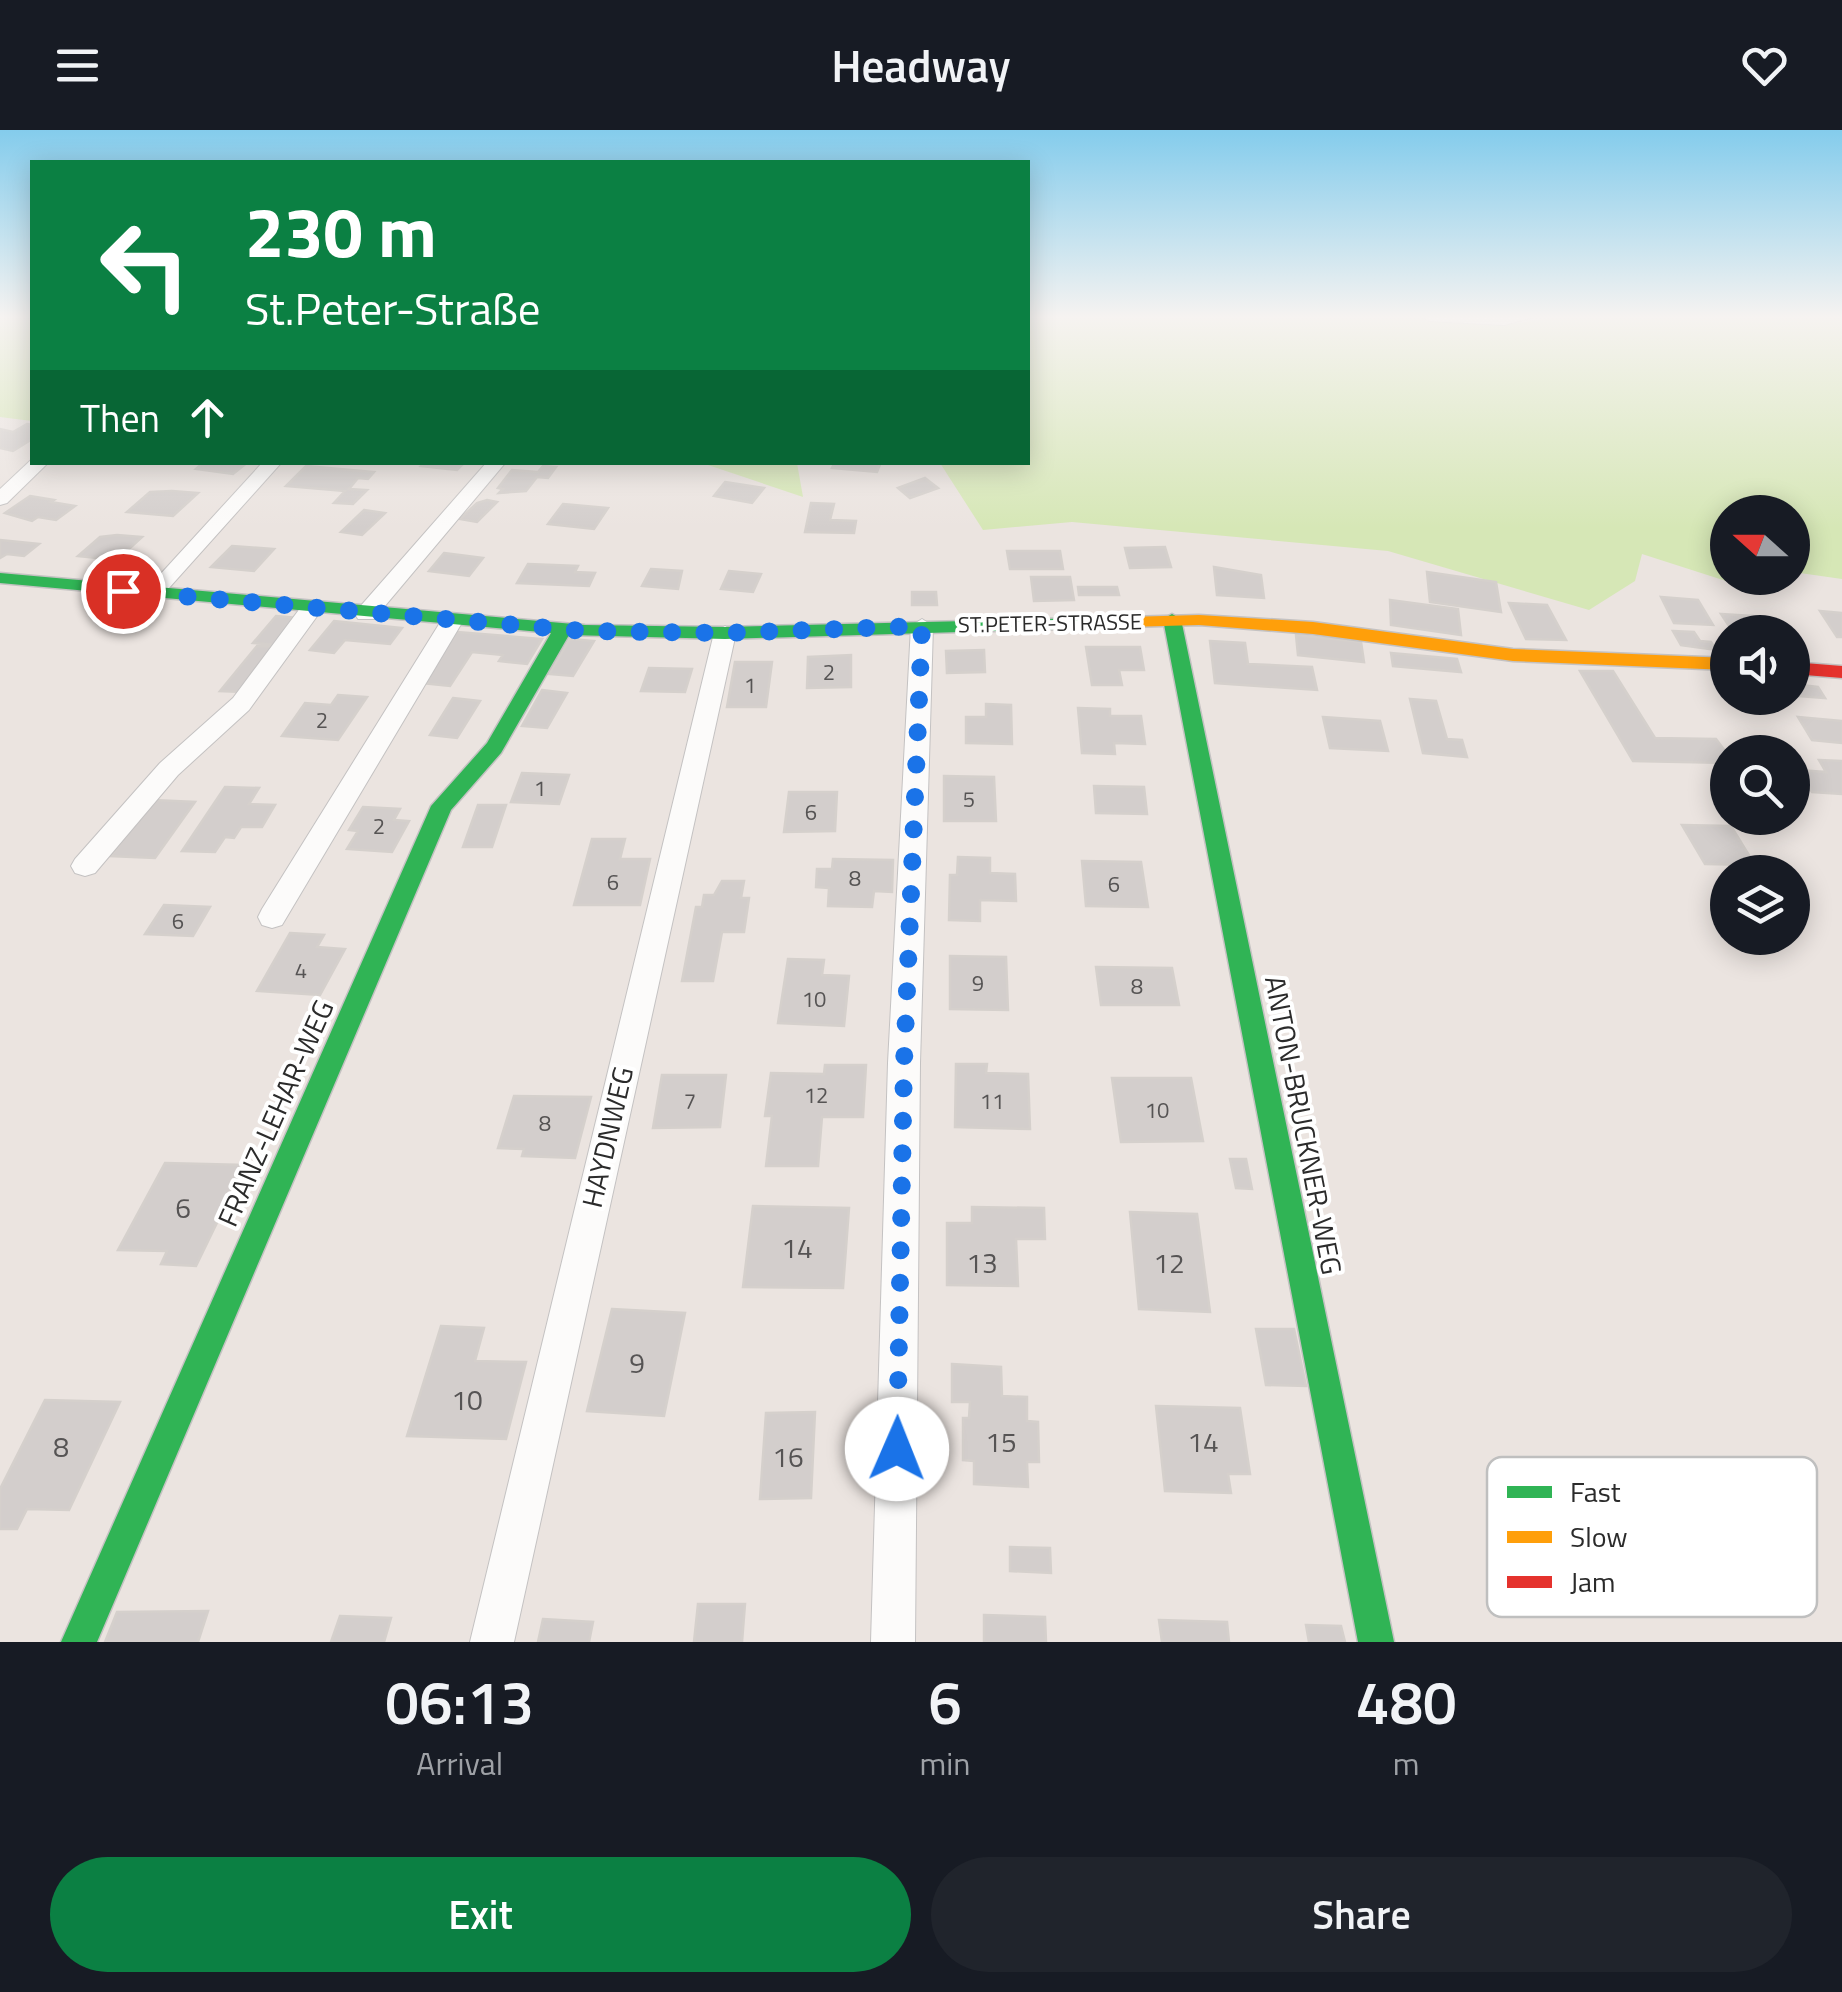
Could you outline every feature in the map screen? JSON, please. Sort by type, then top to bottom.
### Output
[{"type":"main road","name":"ST.PETER-STRASSE","points":[[0,578],[563,630],[725,633],[1172,620],[1313,628],[1513,655],[1710,663]]},
{"type":"main road","name":"ANTON-BRUCKNER-WEG","points":[[1172,620],[1376,1642]]},
{"type":"main road","name":"FRANZ-LEHAR-WEG","points":[[79,1642],[442,806],[494,748],[563,630]]},
{"type":"main road","points":[[1810,669],[1842,672]]},
{"type":"street","points":[[0,499],[37,465]]},
{"type":"street","points":[[152,594],[271,465]]},
{"type":"street","points":[[366,614],[494,465]]},
{"type":"street","points":[[85,866],[169,769],[241,704],[312,608]]},
{"type":"street","points":[[272,917],[452,621]]},
{"type":"street","points":[[893,1642],[904,1063],[922,626]]},
{"type":"street","name":"HAYDNWEG","points":[[492,1642],[548,1384],[725,633]]},
{"type":"green space","points":[[0,387],[30,387],[30,421],[0,417]]},
{"type":"green space","points":[[1030,387],[1842,387],[1842,579],[1810,574],[1810,495],[1710,495],[1710,576],[1642,554],[1635,581],[1589,610],[1388,551],[1072,522],[983,530],[941,465],[1030,465]]},
{"type":"green space","points":[[708,465],[797,465],[803,497]]},
{"type":"building","points":[[30,425],[30,440],[13,451],[0,448],[0,429],[13,432]]},
{"type":"building","points":[[201,465],[244,465],[233,474],[196,469]]},
{"type":"building","points":[[422,465],[462,465],[457,470]]},
{"type":"building","points":[[834,465],[880,465],[877,472],[832,468]]},
{"type":"building","points":[[306,466],[374,472],[368,479],[358,478],[349,489],[367,490],[353,504],[334,503],[345,491],[286,486]]},
{"type":"building","points":[[543,466],[556,467],[548,478],[537,477],[526,491],[499,493],[503,489],[498,488],[512,470],[538,472]]},
{"type":"building","points":[[925,478],[938,488],[910,498],[898,488]]},
{"type":"building","points":[[725,482],[764,488],[752,503],[714,496]]},
{"type":"building","points":[[150,492],[198,493],[173,516],[127,512]]},
{"type":"building","points":[[30,496],[75,506],[56,520],[38,517],[32,521],[5,513]]},
{"type":"building","points":[[497,502],[477,522],[460,519],[477,503]]},
{"type":"building","points":[[811,503],[834,504],[830,520],[856,521],[854,533],[805,532]]},
{"type":"building","points":[[563,504],[608,508],[594,529],[548,524]]},
{"type":"building","points":[[364,510],[385,513],[362,535],[341,532]]},
{"type":"building","points":[[100,537],[142,537],[117,560],[78,556]]},
{"type":"building","points":[[0,540],[39,544],[24,556],[7,554],[0,558]]},
{"type":"building","points":[[232,546],[274,549],[254,571],[211,567]]},
{"type":"building","points":[[1165,547],[1171,567],[1130,568],[1125,548]]},
{"type":"building","points":[[1007,551],[1060,551],[1063,569],[1010,569]]},
{"type":"building","points":[[444,553],[483,558],[469,576],[429,571]]},
{"type":"building","points":[[528,564],[578,566],[575,572],[595,573],[589,586],[517,583]]},
{"type":"building","points":[[1214,567],[1261,575],[1264,598],[1217,595]]},
{"type":"building","points":[[651,569],[682,571],[678,589],[642,586]]},
{"type":"building","points":[[729,571],[761,574],[753,592],[721,589]]},
{"type":"building","points":[[1427,572],[1496,582],[1501,612],[1430,602]]},
{"type":"building","points":[[1031,577],[1070,577],[1074,600],[1034,601]]},
{"type":"building","points":[[1078,587],[1117,587],[1119,595],[1079,595]]},
{"type":"building","points":[[912,592],[936,592],[937,605],[912,605]]},
{"type":"building","points":[[1661,597],[1698,600],[1710,620],[1710,625],[1674,623]]},
{"type":"building","points":[[1390,600],[1458,609],[1461,635],[1391,625]]},
{"type":"building","points":[[1509,603],[1547,605],[1566,640],[1526,639]]},
{"type":"building","points":[[1820,611],[1842,613],[1842,637],[1837,637]]},
{"type":"building","points":[[276,616],[299,618],[276,645],[253,643]]},
{"type":"building","points":[[334,621],[402,628],[390,644],[345,640],[334,653],[310,650]]},
{"type":"building","points":[[1673,631],[1694,632],[1700,641],[1710,642],[1710,649],[1681,645]]},
{"type":"building","points":[[457,632],[542,639],[527,664],[499,661],[503,655],[472,652],[450,686],[421,683]]},
{"type":"building","points":[[1296,635],[1361,642],[1364,662],[1298,655]]},
{"type":"building","points":[[570,639],[594,641],[573,676],[549,674]]},
{"type":"building","points":[[1210,641],[1245,643],[1248,664],[1312,667],[1317,690],[1215,683]]},
{"type":"building","points":[[257,646],[280,647],[244,692],[220,691]]},
{"type":"building","points":[[1086,647],[1140,647],[1144,670],[1119,670],[1122,685],[1092,685]]},
{"type":"building","points":[[984,650],[985,672],[947,673],[946,651]]},
{"type":"building","points":[[1391,653],[1457,659],[1461,672],[1393,666]]},
{"type":"building","points":[[851,655],[851,687],[807,688],[808,657]]},
{"type":"building","points":[[735,662],[772,662],[766,707],[727,707]]},
{"type":"building","points":[[649,668],[692,669],[685,692],[641,691]]},
{"type":"building","points":[[1580,671],[1613,671],[1655,738],[1710,739],[1710,763],[1633,761]]},
{"type":"building","points":[[1810,686],[1818,687],[1825,698],[1810,697]]},
{"type":"building","points":[[542,690],[567,693],[547,728],[522,726]]},
{"type":"building","points":[[338,695],[367,697],[338,740],[282,736],[305,703],[331,705]]},
{"type":"building","points":[[453,698],[480,701],[457,738],[430,735]]},
{"type":"building","points":[[1410,699],[1436,701],[1447,739],[1462,740],[1467,757],[1423,753]]},
{"type":"building","points":[[986,704],[1011,705],[1012,744],[966,743],[966,717],[986,717]]},
{"type":"building","points":[[1078,708],[1110,709],[1110,716],[1141,716],[1145,744],[1114,743],[1115,754],[1082,753]]},
{"type":"building","points":[[1323,717],[1380,721],[1388,751],[1330,748]]},
{"type":"building","points":[[1798,717],[1842,721],[1842,743],[1812,740]]},
{"type":"building","points":[[1819,760],[1842,761],[1842,794],[1812,792],[1810,771],[1826,772]]},
{"type":"building","points":[[522,773],[569,775],[559,804],[511,802]]},
{"type":"building","points":[[944,776],[994,777],[996,821],[944,821]]},
{"type":"building","points":[[1094,786],[1144,787],[1147,814],[1096,813]]},
{"type":"building","points":[[225,787],[259,788],[249,804],[275,805],[262,827],[241,827],[234,838],[225,837],[215,852],[182,851]]},
{"type":"building","points":[[789,792],[837,792],[835,831],[784,832]]},
{"type":"building","points":[[153,800],[195,802],[155,858],[111,856]]},
{"type":"building","points":[[478,805],[506,805],[492,847],[463,847]]},
{"type":"building","points":[[363,807],[400,809],[394,820],[409,821],[392,852],[347,849],[358,831],[349,830]]},
{"type":"building","points":[[1682,825],[1710,826],[1710,835],[1737,835],[1749,855],[1710,855],[1710,864],[1705,864]]},
{"type":"building","points":[[592,839],[625,839],[620,859],[650,859],[640,905],[574,905]]},
{"type":"building","points":[[958,857],[990,858],[990,873],[1015,874],[1016,901],[980,900],[980,921],[949,920],[950,875],[957,875]]},
{"type":"building","points":[[833,859],[893,860],[892,892],[874,891],[872,907],[828,906],[829,888],[816,887],[817,869],[832,869]]},
{"type":"building","points":[[1082,861],[1141,862],[1148,907],[1086,906]]},
{"type":"building","points":[[722,881],[744,881],[741,898],[749,898],[744,932],[722,932],[713,981],[682,981],[696,907],[702,907],[704,895],[714,895]]},
{"type":"building","points":[[164,905],[210,907],[193,936],[145,934]]},
{"type":"building","points":[[290,933],[324,935],[317,947],[345,949],[320,995],[257,991]]},
{"type":"building","points":[[950,956],[1006,957],[1008,1010],[950,1009]]},
{"type":"building","points":[[788,959],[824,960],[822,975],[849,976],[844,1026],[778,1023]]},
{"type":"building","points":[[1096,967],[1172,968],[1179,1005],[1101,1005]]},
{"type":"building","points":[[956,1064],[987,1064],[986,1073],[1028,1074],[1030,1129],[955,1127]]},
{"type":"building","points":[[825,1065],[866,1065],[863,1117],[822,1117],[818,1166],[766,1166],[772,1116],[765,1116],[771,1073],[824,1074]]},
{"type":"building","points":[[662,1075],[726,1075],[720,1127],[653,1128]]},
{"type":"building","points":[[1112,1078],[1191,1078],[1203,1141],[1121,1142]]},
{"type":"building","points":[[514,1096],[591,1097],[575,1158],[522,1156],[524,1149],[498,1148]]},
{"type":"building","points":[[1230,1159],[1246,1159],[1252,1189],[1236,1188]]},
{"type":"building","points":[[165,1163],[245,1165],[196,1266],[161,1264],[167,1251],[118,1250]]},
{"type":"building","points":[[753,1206],[849,1208],[843,1288],[743,1287]]},
{"type":"building","points":[[972,1207],[1044,1208],[1045,1239],[1016,1239],[1018,1286],[947,1285],[947,1223],[972,1223]]},
{"type":"building","points":[[1130,1212],[1197,1214],[1210,1312],[1139,1309]]},
{"type":"building","points":[[612,1309],[685,1313],[664,1416],[587,1411]]},
{"type":"building","points":[[441,1326],[484,1328],[475,1361],[526,1362],[506,1439],[407,1436]]},
{"type":"building","points":[[1256,1329],[1294,1329],[1306,1386],[1266,1385]]},
{"type":"building","points":[[952,1364],[1001,1367],[1002,1396],[1027,1397],[1027,1421],[1038,1422],[1039,1462],[1027,1462],[1028,1487],[974,1484],[974,1461],[963,1460],[963,1418],[969,1418],[970,1402],[952,1402]]},
{"type":"building","points":[[45,1400],[120,1402],[69,1510],[27,1509],[17,1529],[0,1529],[0,1489]]},
{"type":"building","points":[[1156,1406],[1240,1408],[1250,1474],[1228,1474],[1231,1493],[1165,1491]]},
{"type":"building","points":[[815,1412],[811,1498],[760,1499],[766,1413]]},
{"type":"building","points":[[1010,1547],[1050,1548],[1051,1573],[1010,1571]]},
{"type":"building","points":[[698,1604],[745,1604],[742,1642],[694,1642]]},
{"type":"building","points":[[208,1611],[198,1642],[105,1642],[117,1612]]},
{"type":"building","points":[[984,1615],[1045,1617],[1046,1642],[984,1642]]},
{"type":"building","points":[[340,1616],[391,1618],[384,1642],[331,1642]]},
{"type":"building","points":[[543,1619],[593,1622],[589,1642],[538,1642]]},
{"type":"building","points":[[1159,1620],[1227,1622],[1229,1642],[1162,1642]]},
{"type":"building","points":[[1306,1625],[1341,1626],[1345,1642],[1309,1642]]},
{"type":"traffic: fast","points":[[0,578],[585,631],[725,633],[1127,622]]},
{"type":"traffic: fast","points":[[1172,619],[1376,1642]]},
{"type":"traffic: fast","points":[[79,1642],[442,806],[494,748],[563,629]]},
{"type":"traffic: slow","points":[[1127,622],[1199,620],[1313,628],[1513,655],[1710,663]]},
{"type":"traffic: jam","points":[[1810,669],[1842,672]]},
{"type":"route","points":[[123,591],[584,631],[725,633],[922,626],[904,1063],[897,1449]]}]
